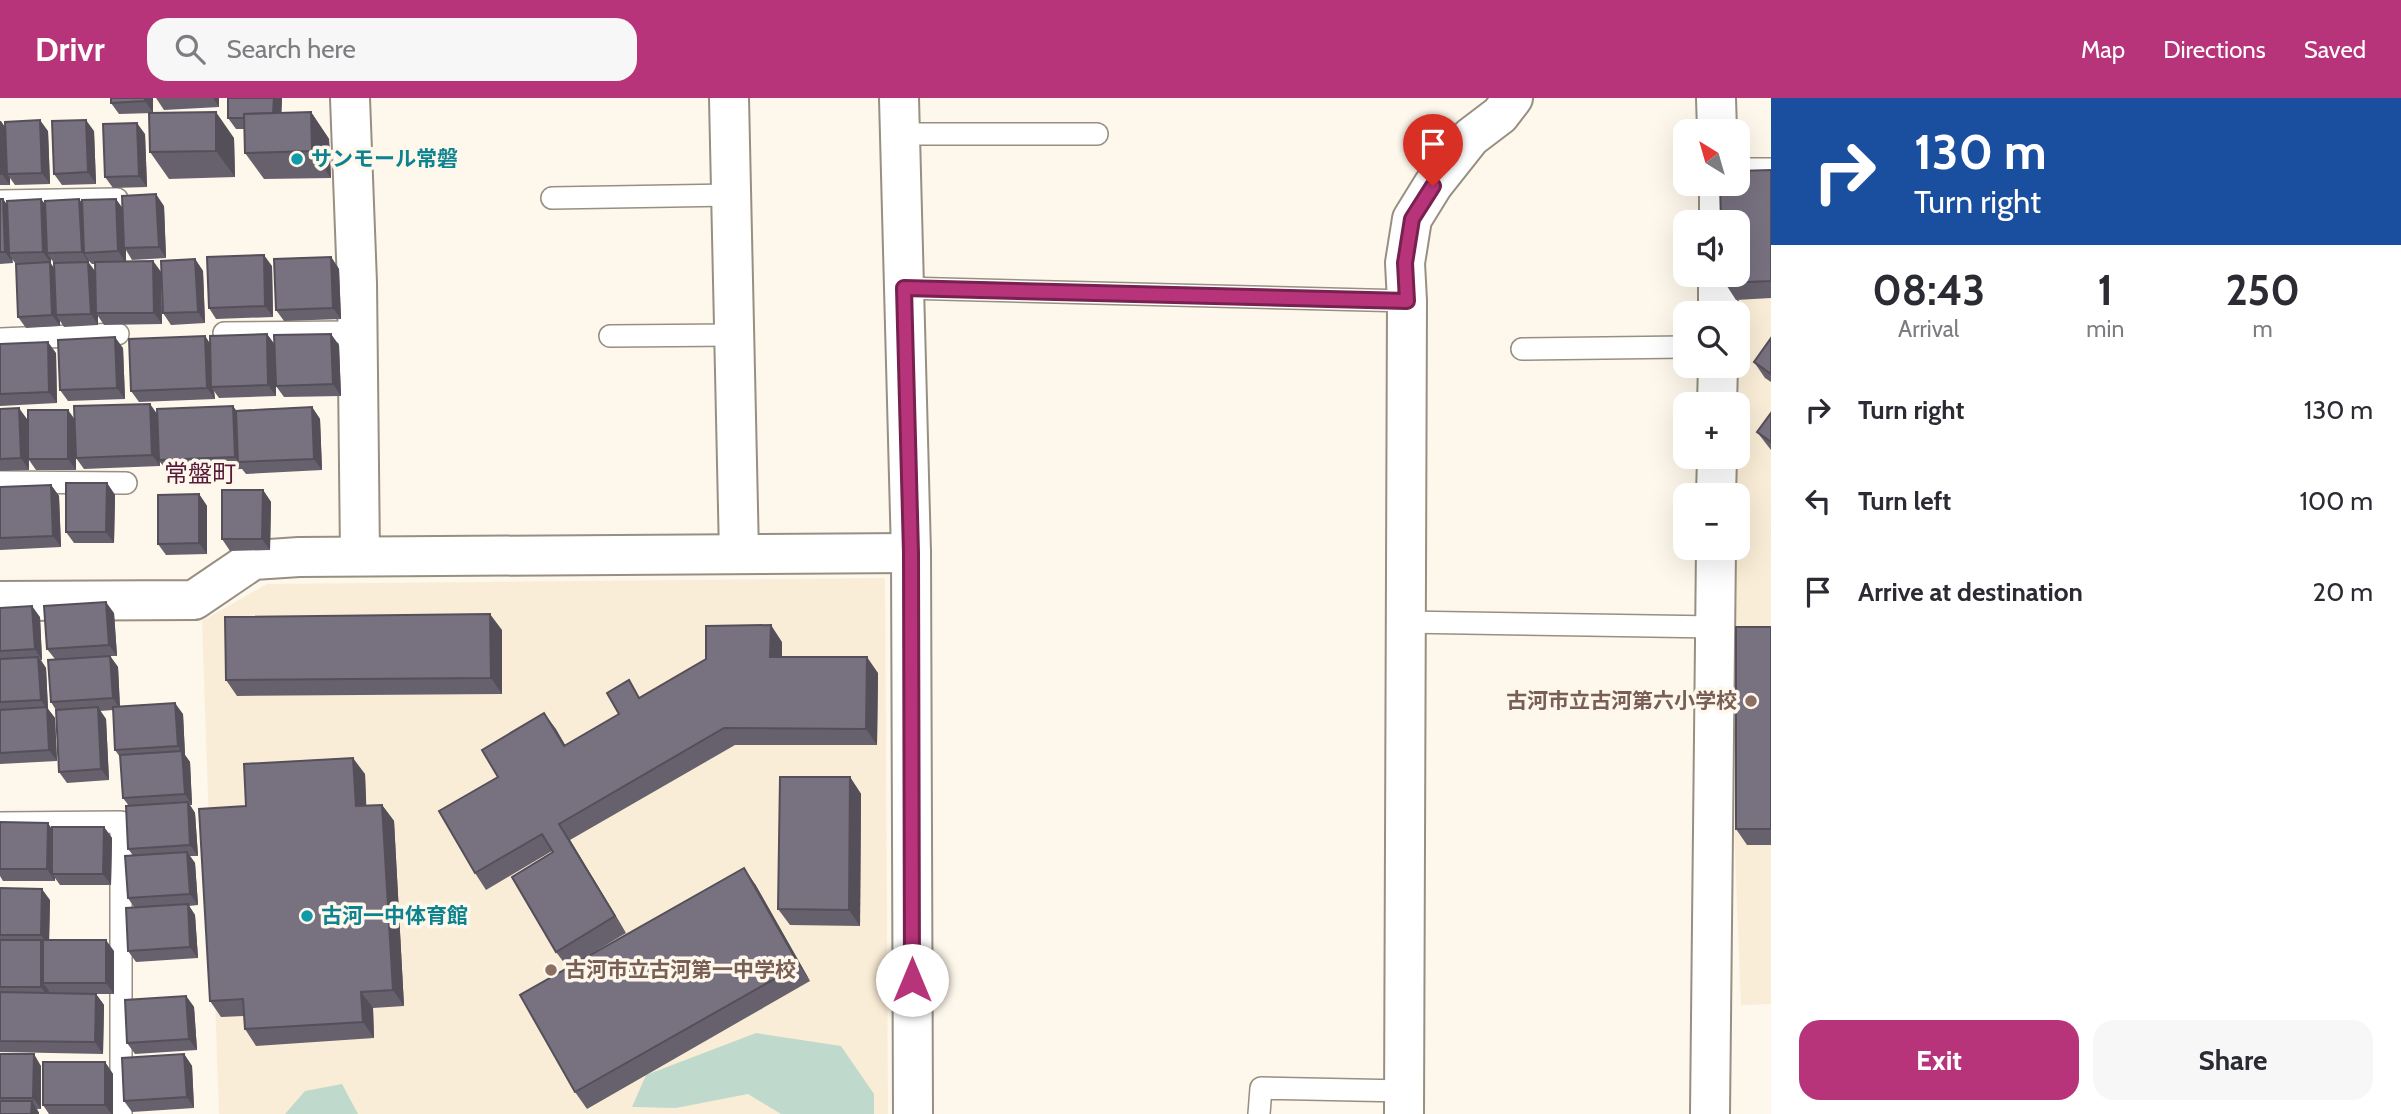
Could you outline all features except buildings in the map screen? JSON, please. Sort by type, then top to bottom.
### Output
[{"type":"street","points":[[350,98],[360,556]]},
{"type":"street","points":[[729,98],[739,554]]},
{"type":"street","points":[[1404,1103],[1405,263],[1412,219],[1433,186],[1472,137],[1500,115],[1513,98]]},
{"type":"street","points":[[1716,98],[1717,119]]},
{"type":"street","points":[[900,116],[911,553],[913,1114]]},
{"type":"street","points":[[0,601],[194,600],[253,560],[360,556],[911,553]]},
{"type":"street","points":[[1710,1114],[1716,560]]},
{"type":"lane","points":[[900,116],[1097,134]]},
{"type":"lane","points":[[1750,169],[1771,169]]},
{"type":"lane","points":[[552,198],[731,195]]},
{"type":"lane","points":[[0,201],[117,199]]},
{"type":"lane","points":[[904,288],[1407,301]]},
{"type":"lane","points":[[224,333],[357,332]]},
{"type":"lane","points":[[0,339],[118,334]]},
{"type":"lane","points":[[610,336],[734,334]]},
{"type":"lane","points":[[1522,349],[1673,347]]},
{"type":"lane","points":[[0,482],[126,483]]},
{"type":"lane","points":[[1404,622],[1715,627]]},
{"type":"lane","points":[[0,823],[121,822],[121,1114]]},
{"type":"lane","points":[[1259,1114],[1261,1088],[1404,1103]]},
{"type":"shaded area","name":"古河市立古河第六小学校","points":[[1771,180],[1771,1004],[1741,1005],[1728,560],[1750,560],[1750,483],[1727,483],[1726,469],[1750,469],[1750,392],[1724,392],[1723,378],[1750,378],[1750,301],[1727,301],[1733,287],[1750,287],[1750,210],[1747,210]]},
{"type":"shaded area","name":"古河市立古河第一中学校","points":[[885,578],[888,1114],[219,1114],[202,621],[267,584]]},
{"type":"green space","points":[[756,1033],[841,1046],[874,1094],[874,1114],[781,1114],[748,1094],[676,1108],[632,1107],[646,1075]]},
{"type":"green space","points":[[342,1084],[358,1114],[285,1114],[305,1091]]},
{"type":"place","name":"サンモール常磐","points":[[297,159]]},
{"type":"place","name":"古河市立古河第六小学校","points":[[1751,701]]},
{"type":"place","name":"古河一中体育館","points":[[307,916]]},
{"type":"place","name":"古河市立古河第一中学校","points":[[551,970]]},
{"type":"district","name":"常盤町","points":[[200,474]]},
{"type":"route","points":[[912,980],[911,553],[904,288],[1407,301],[1405,263],[1412,219],[1433,186]]}]
